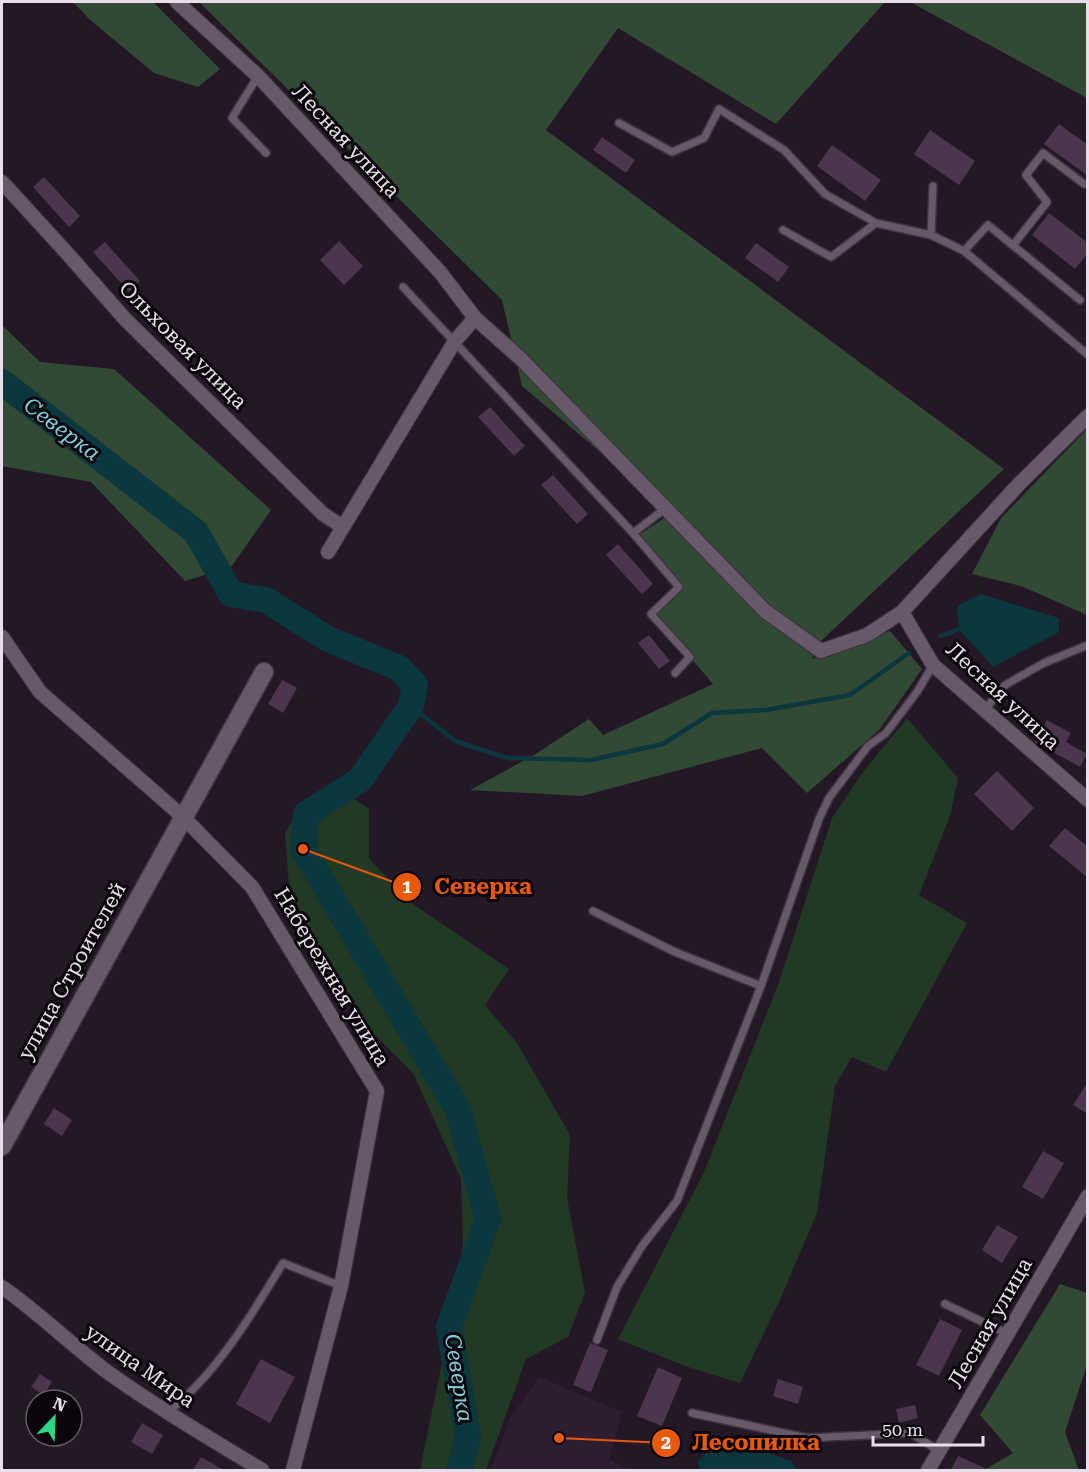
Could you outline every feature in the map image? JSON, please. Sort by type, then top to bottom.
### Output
[{"type":"street","name":"Лесная улица","points":[[177,2],[258,76],[440,272],[475,318],[521,360],[765,611],[821,651],[867,635],[902,612],[933,665],[1088,800]]},
{"type":"street","name":"Ольховая улица","points":[[2,182],[125,319],[323,513],[343,527]]},
{"type":"street","points":[[328,552],[455,341],[475,318]]},
{"type":"street","points":[[902,612],[1020,484],[1088,416]]},
{"type":"street","name":"Набережная улица","points":[[2,637],[40,692],[182,816],[252,887],[376,1091],[341,1286],[293,1470]]},
{"type":"street","name":"улица Строителей","points":[[2,1146],[182,816],[264,672]]},
{"type":"street","name":"Лесная улица","points":[[928,1470],[1088,1196]]},
{"type":"street","name":"улица Мира","points":[[2,1287],[41,1316],[70,1344],[101,1367],[262,1470]]},
{"type":"lane","points":[[258,76],[232,118],[266,153]]},
{"type":"lane","points":[[619,123],[672,152],[704,138],[719,109],[784,150],[825,194],[876,223],[931,235],[964,251],[1088,355]]},
{"type":"lane","points":[[1014,244],[1047,202],[1026,175],[1042,153],[1084,184]]},
{"type":"lane","points":[[931,235],[933,186]]},
{"type":"lane","points":[[783,230],[831,256],[876,223]]},
{"type":"lane","points":[[964,251],[988,225],[1080,300]]},
{"type":"lane","points":[[403,287],[633,533],[679,587],[651,614],[690,657],[675,673]]},
{"type":"lane","points":[[633,533],[666,508]]},
{"type":"lane","points":[[984,711],[1005,685],[1044,663],[1088,645]]},
{"type":"lane","points":[[597,1340],[617,1287],[642,1246],[677,1201],[761,986],[819,819],[829,798],[868,747],[893,724],[917,692],[933,665]]},
{"type":"lane","points":[[593,911],[675,952],[761,986]]},
{"type":"lane","points":[[168,1412],[188,1396],[208,1374],[256,1308],[283,1263],[341,1286]]},
{"type":"lane","points":[[945,1304],[1008,1334]]},
{"type":"lane","points":[[692,1413],[807,1438],[911,1433],[939,1451]]},
{"type":"shaded area","points":[[73,2],[153,2],[220,69],[198,87],[154,73],[89,19]]},
{"type":"shaded area","points":[[199,2],[885,2],[776,124],[618,28],[546,130],[1004,469],[821,641],[812,659],[890,631],[922,669],[880,729],[807,793],[762,748],[582,796],[470,790],[534,755],[589,719],[603,735],[713,684],[654,615],[684,587],[639,535],[672,513],[522,386],[502,300]]},
{"type":"shaded area","points":[[910,2],[1087,2],[1087,98]]},
{"type":"shaded area","points":[[2,325],[40,362],[114,369],[271,510],[231,567],[185,581],[91,482],[2,466]]},
{"type":"shaded area","points":[[1087,429],[1087,615],[1021,586],[972,574],[1001,518]]},
{"type":"shaded area","points":[[981,594],[1059,618],[1059,632],[993,667],[959,629],[957,606]]},
{"type":"shaded area","points":[[907,718],[958,778],[950,816],[919,895],[967,923],[886,1072],[852,1057],[835,1086],[817,1213],[779,1302],[740,1383],[688,1367],[618,1339],[704,1172],[778,985],[832,818],[863,772]]},
{"type":"shaded area","points":[[332,784],[369,809],[369,858],[407,900],[509,969],[485,1005],[517,1043],[570,1135],[567,1198],[585,1293],[568,1337],[526,1359],[486,1470],[420,1470],[455,1299],[463,1244],[461,1179],[413,1073],[368,1028],[327,973],[289,886],[285,833],[304,802]]},
{"type":"shaded area","points":[[1060,1284],[1087,1293],[1088,1358],[1065,1432],[1079,1470],[984,1470],[1013,1453],[980,1415]]},
{"type":"shaded area","points":[[539,1377],[622,1412],[609,1459],[627,1470],[491,1470],[511,1417]]},
{"type":"shaded area","points":[[732,1439],[791,1461],[798,1470],[701,1470],[697,1462],[710,1449]]},
{"type":"building","points":[[1059,124],[1088,145],[1088,176],[1044,144]]},
{"type":"building","points":[[930,130],[975,161],[959,185],[914,154]]},
{"type":"building","points":[[602,137],[635,160],[626,173],[593,150]]},
{"type":"building","points":[[832,145],[881,180],[865,201],[817,166]]},
{"type":"building","points":[[44,177],[80,216],[69,227],[33,187]]},
{"type":"building","points":[[1049,213],[1088,243],[1088,253],[1075,269],[1032,235]]},
{"type":"building","points":[[339,241],[363,266],[344,285],[320,260]]},
{"type":"building","points":[[105,242],[140,281],[129,292],[93,252]]},
{"type":"building","points":[[756,243],[789,267],[778,282],[745,258]]},
{"type":"building","points":[[490,407],[525,446],[514,456],[478,417]]},
{"type":"building","points":[[553,475],[588,514],[577,524],[541,485]]},
{"type":"building","points":[[618,544],[653,584],[642,594],[606,555]]},
{"type":"building","points":[[649,635],[670,661],[659,669],[638,643]]},
{"type":"building","points":[[282,680],[297,688],[283,713],[268,704]]},
{"type":"building","points":[[1047,720],[1071,733],[1066,742],[1087,754],[1080,767],[1035,742]]},
{"type":"building","points":[[997,771],[1034,808],[1012,831],[974,794]]},
{"type":"building","points":[[1065,828],[1088,847],[1088,878],[1049,846]]},
{"type":"building","points":[[1088,1082],[1088,1114],[1073,1105]]},
{"type":"building","points":[[54,1108],[72,1120],[62,1136],[44,1124]]},
{"type":"building","points":[[1043,1151],[1064,1163],[1043,1199],[1022,1187]]},
{"type":"building","points":[[997,1225],[1018,1237],[1002,1263],[982,1250]]},
{"type":"building","points":[[940,1319],[962,1330],[939,1376],[916,1365]]},
{"type":"building","points":[[590,1343],[608,1350],[591,1392],[573,1385]]},
{"type":"building","points":[[261,1359],[295,1377],[270,1423],[236,1404]]},
{"type":"building","points":[[658,1367],[682,1378],[662,1426],[637,1416]]},
{"type":"building","points":[[40,1374],[52,1382],[48,1388],[31,1387]]},
{"type":"building","points":[[778,1379],[803,1387],[798,1404],[773,1396]]},
{"type":"building","points":[[915,1405],[918,1418],[899,1423],[896,1409]]},
{"type":"building","points":[[142,1423],[163,1435],[152,1454],[131,1442]]},
{"type":"building","points":[[958,1456],[989,1470],[951,1470]]},
{"type":"building","points":[[201,1457],[224,1470],[193,1470]]},
{"type":"waterway","name":"Северка","points":[[2,382],[196,532],[231,594],[266,600],[328,639],[399,668],[415,685],[411,706],[360,780],[306,814],[303,849],[458,1110],[488,1219],[449,1327],[468,1438],[459,1470]]},
{"type":"waterway","points":[[941,636],[959,629]]},
{"type":"waterway","points":[[411,706],[455,741],[507,758],[591,760],[663,744],[712,713],[766,710],[850,695],[909,653]]},
{"type":"place","name":"Северка","points":[[303,849]]},
{"type":"place","name":"Лесопилка","points":[[559,1438]]}]
